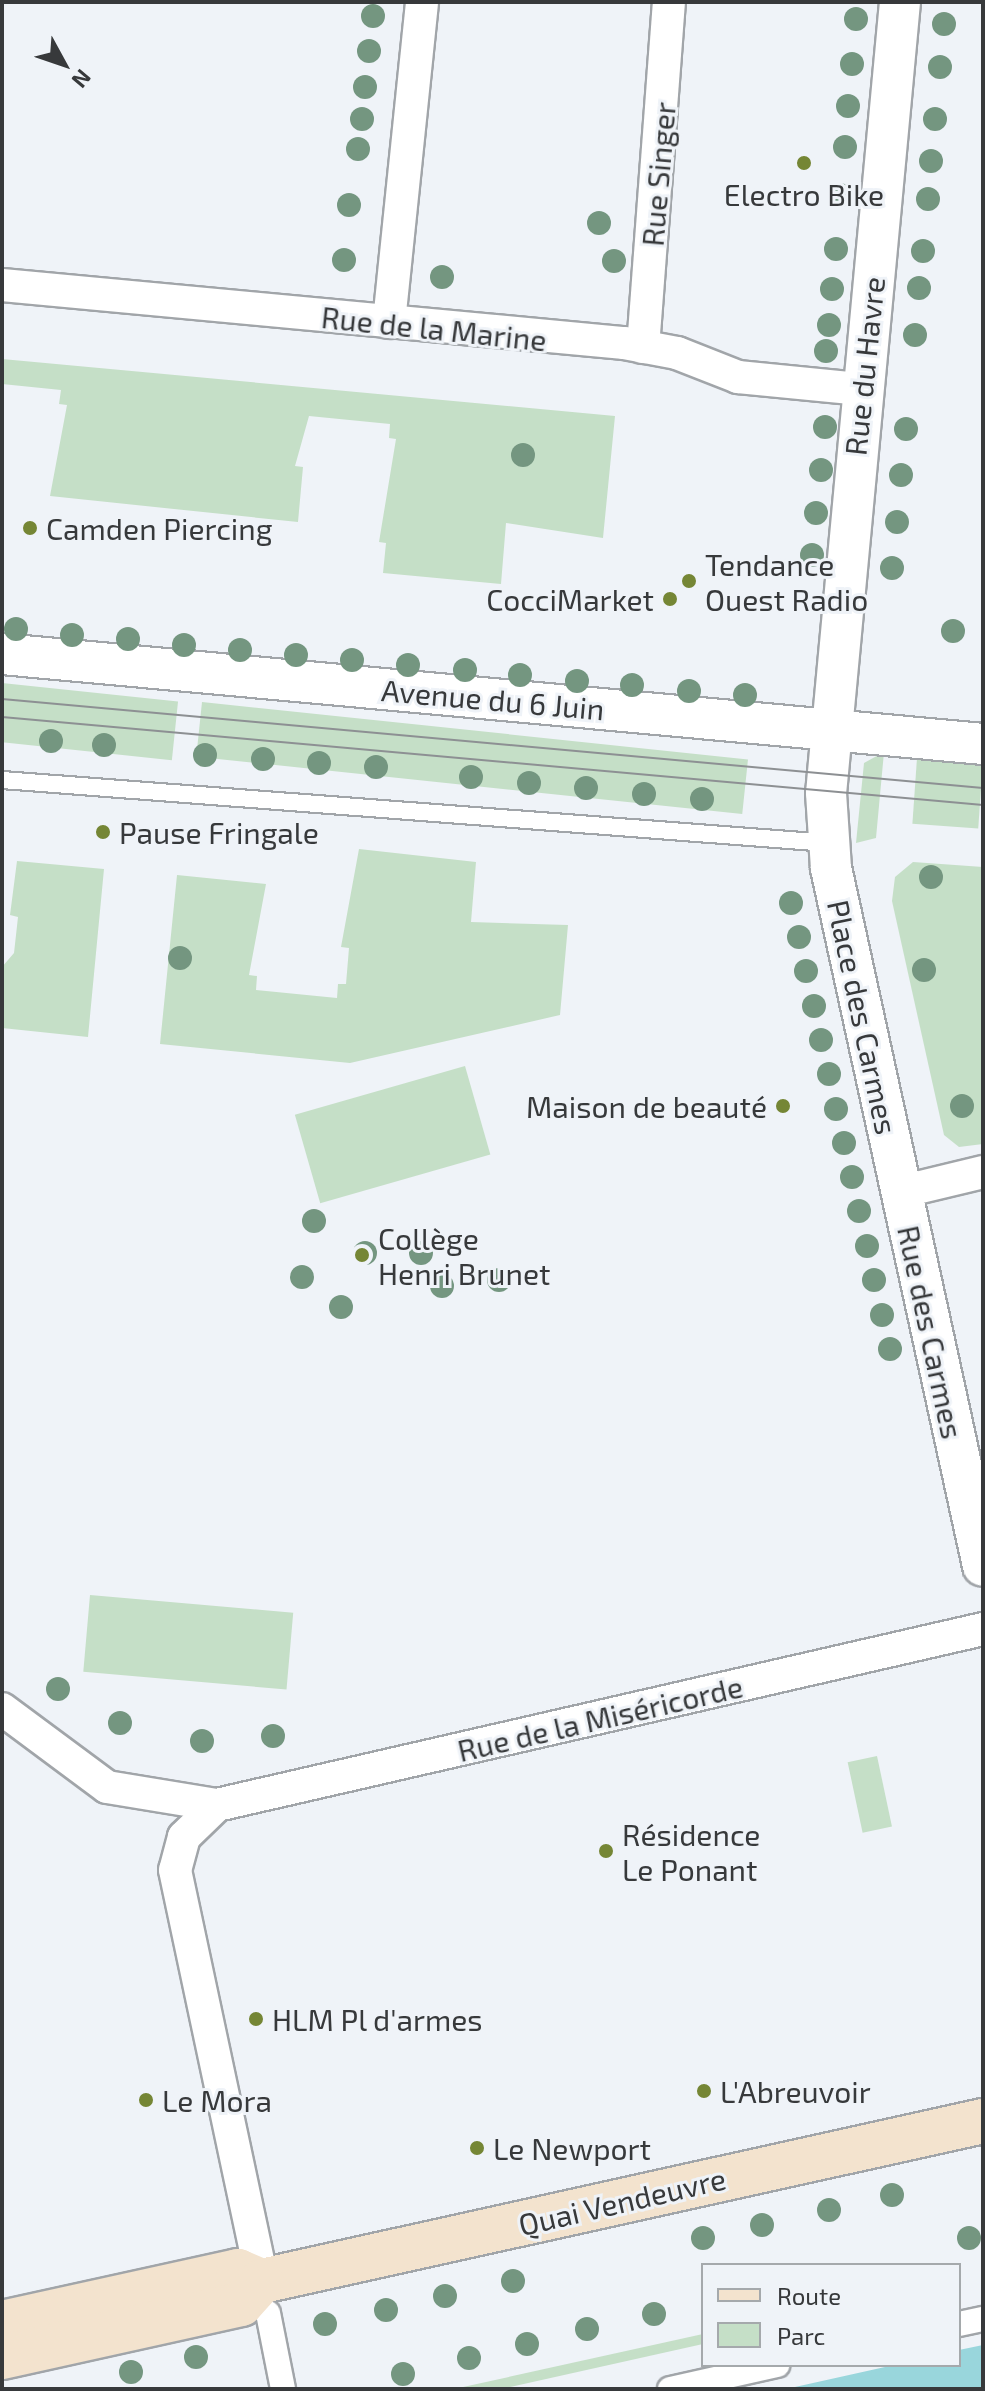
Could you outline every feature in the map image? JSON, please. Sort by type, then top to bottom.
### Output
[{"type":"main road","name":"Quai Vendeuvre","points":[[2,2357],[241,2304],[983,2121]]},
{"type":"main road","name":"Quai Vendeuvre","points":[[2,2323],[238,2271],[265,2297]]},
{"type":"street","points":[[389,322],[422,2]]},
{"type":"street","name":"Rue Singer","points":[[643,347],[669,2]]},
{"type":"street","name":"Rue du Havre","points":[[829,843],[827,730],[900,2]]},
{"type":"street","name":"Rue de la Marine","points":[[2,285],[643,347],[738,377],[861,389]]},
{"type":"street","name":"Avenue du 6 Juin","points":[[2,654],[983,744]]},
{"type":"street","name":"Place des Carmes","points":[[829,843],[900,1192]]},
{"type":"street","points":[[900,1192],[983,1172]]},
{"type":"street","name":"Rue des Carmes","points":[[900,1192],[983,1566]]},
{"type":"street","name":"Rue de la Miséricorde","points":[[217,1805],[983,1629]]},
{"type":"street","points":[[2,1709],[107,1787],[217,1805]]},
{"type":"street","points":[[217,1805],[184,1837],[175,1870],[283,2389]]},
{"type":"street","points":[[961,2324],[983,2319]]},
{"type":"street","points":[[670,2389],[768,2367]]},
{"type":"lane","points":[[2,780],[829,843]]},
{"type":"green space","points":[[2,359],[615,416],[603,538],[506,523],[501,584],[383,573],[386,543],[379,542],[396,439],[389,438],[390,424],[309,416],[295,466],[303,467],[298,522],[50,496],[67,405],[59,404],[61,390],[2,384]]},
{"type":"green space","points":[[2,683],[178,702],[172,760],[2,742]]},
{"type":"green space","points":[[202,702],[748,759],[742,814],[196,757]]},
{"type":"green space","points":[[884,752],[876,838],[856,843],[864,763]]},
{"type":"green space","points":[[917,758],[983,763],[978,828],[912,824]]},
{"type":"green space","points":[[359,849],[476,862],[471,922],[568,925],[560,1015],[350,1063],[160,1044],[177,875],[266,884],[249,975],[257,976],[256,990],[337,998],[338,984],[346,984],[349,948],[341,947]]},
{"type":"green space","points":[[17,861],[104,869],[88,1037],[2,1028],[2,967],[14,953],[18,917],[10,915]]},
{"type":"green space","points":[[913,862],[983,867],[983,1144],[959,1147],[944,1135],[892,901],[895,877]]},
{"type":"green space","points":[[465,1066],[490,1154],[320,1203],[295,1115]]},
{"type":"green space","points":[[90,1595],[293,1613],[287,1689],[83,1672]]},
{"type":"green space","points":[[877,1756],[892,1826],[863,1833],[848,1762]]},
{"type":"green space","points":[[701,2334],[701,2344],[501,2389],[454,2389]]},
{"type":"water","points":[[983,2345],[983,2389],[786,2389],[885,2367],[961,2367],[961,2350]]},
{"type":"tram line","points":[[2,699],[983,788]]},
{"type":"tram line","points":[[2,717],[983,805]]},
{"type":"place","name":"Electro Bike","points":[[804,163]]},
{"type":"place","name":"Camden Piercing","points":[[30,528]]},
{"type":"place","name":"Tendance Ouest Radio","points":[[689,581]]},
{"type":"place","name":"CocciMarket","points":[[670,599]]},
{"type":"place","name":"Pause Fringale","points":[[103,832]]},
{"type":"place","name":"Maison de beauté","points":[[783,1106]]},
{"type":"place","name":"Collège Henri Brunet","points":[[362,1255]]},
{"type":"place","name":"Résidence Le Ponant","points":[[606,1851]]},
{"type":"place","name":"HLM Pl d'armes","points":[[256,2019]]},
{"type":"place","name":"L'Abreuvoir","points":[[704,2091]]},
{"type":"place","name":"Le Mora","points":[[146,2100]]},
{"type":"place","name":"Le Newport","points":[[477,2148]]}]
